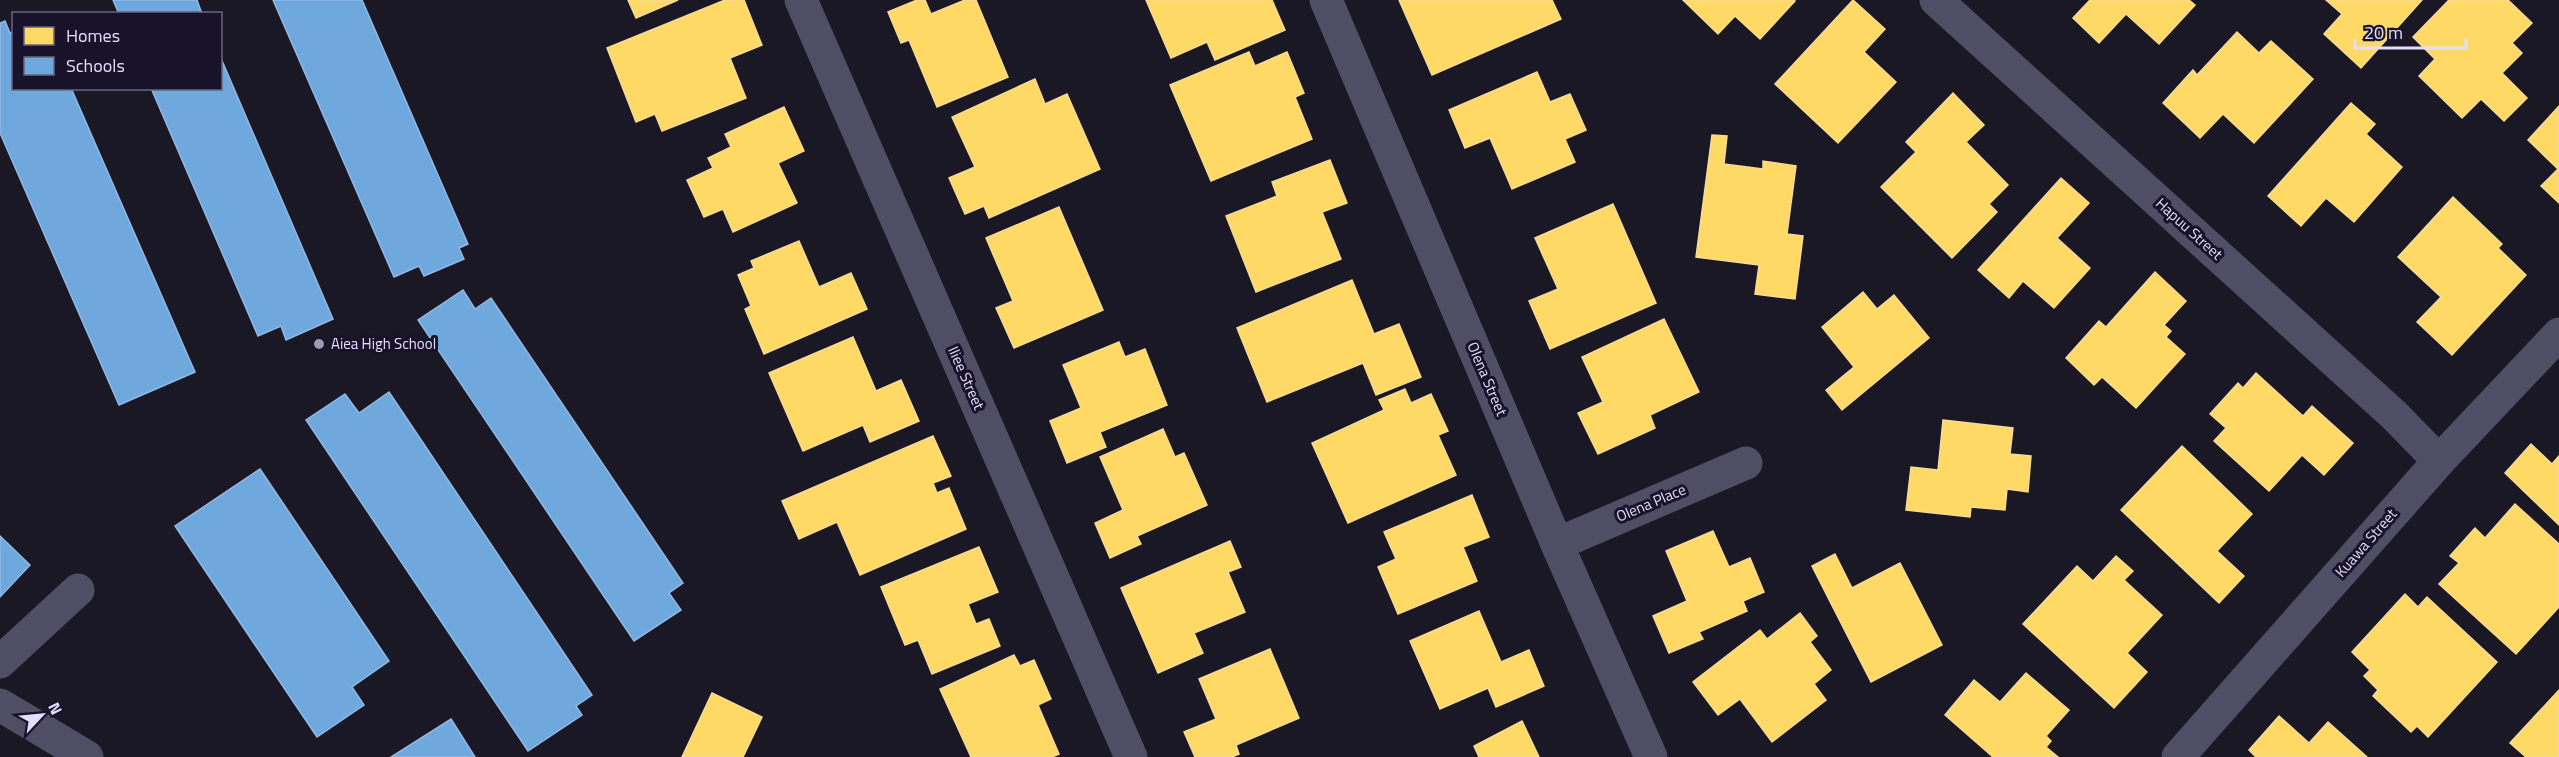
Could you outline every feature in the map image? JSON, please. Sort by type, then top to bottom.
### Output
[{"type":"street","name":"Iliee Street","points":[[801,0],[1131,757]]},
{"type":"street","name":"Olena Street","points":[[1326,0],[1557,544],[1651,757]]},
{"type":"street","name":"Hapuu Street","points":[[1936,0],[2394,415],[2439,460]]},
{"type":"street","name":"Kuawa Street","points":[[2178,757],[2439,460],[2559,334]]},
{"type":"street","name":"Olena Place","points":[[1557,544],[1746,463]]},
{"type":"street","points":[[0,662],[78,590]]},
{"type":"street","points":[[0,705],[87,757]]},
{"type":"building: Homes","points":[[628,0],[678,0],[636,18]]},
{"type":"building: Homes","points":[[725,0],[744,0],[762,45],[730,58],[746,98],[662,131],[655,114],[636,122],[607,48]]},
{"type":"building: Homes","points":[[917,0],[925,0],[931,14],[965,0],[976,0],[1008,77],[937,107],[909,40],[901,43],[888,12]]},
{"type":"building: Homes","points":[[1146,0],[1272,0],[1285,30],[1215,60],[1207,42],[1171,58]]},
{"type":"building: Homes","points":[[1399,0],[1552,0],[1561,19],[1432,75]]},
{"type":"building: Homes","points":[[1683,0],[1795,1],[1760,39],[1735,16],[1718,34]]},
{"type":"building: Homes","points":[[1853,0],[1885,29],[1864,52],[1896,82],[1838,143],[1775,84]]},
{"type":"building: Homes","points":[[2090,0],[2189,0],[2195,5],[2159,44],[2126,14],[2099,43],[2073,18]]},
{"type":"building: Homes","points":[[2326,0],[2422,0],[2361,68],[2324,34],[2342,14]]},
{"type":"building: Homes","points":[[2449,0],[2508,0],[2532,23],[2512,43],[2522,53],[2502,73],[2527,98],[2504,121],[2481,99],[2462,118],[2419,76],[2435,59],[2413,37]]},
{"type":"building: Homes","points":[[2237,32],[2259,53],[2271,41],[2313,79],[2254,143],[2223,114],[2200,138],[2163,103],[2193,70],[2197,75]]},
{"type":"building: Homes","points":[[1249,52],[1255,66],[1287,52],[1304,93],[1295,97],[1312,139],[1211,181],[1170,85]]},
{"type":"building: Homes","points":[[1537,72],[1550,102],[1570,94],[1586,130],[1565,139],[1575,162],[1512,189],[1490,138],[1465,148],[1449,110]]},
{"type":"building: Homes","points":[[1035,79],[1045,104],[1067,94],[1100,169],[989,218],[984,206],[965,214],[949,178],[975,167],[952,117]]},
{"type":"building: Homes","points":[[1953,93],[1984,125],[1966,142],[2008,185],[1989,204],[1997,212],[1952,258],[1881,187],[1916,152],[1906,142]]},
{"type":"building: Homes","points":[[2351,103],[2375,124],[2366,134],[2402,167],[2354,222],[2326,198],[2301,226],[2268,196]]},
{"type":"building: Homes","points":[[2559,106],[2559,203],[2541,186],[2558,169],[2528,140]]},
{"type":"building: Homes","points":[[784,107],[804,151],[778,163],[797,203],[733,232],[723,209],[704,217],[687,180],[713,168],[708,158],[731,147],[725,134]]},
{"type":"building: Homes","points":[[1712,135],[1727,136],[1724,164],[1763,169],[1763,161],[1796,166],[1787,234],[1803,236],[1795,299],[1755,294],[1759,265],[1696,257]]},
{"type":"building: Homes","points":[[1330,160],[1347,203],[1322,212],[1341,259],[1256,292],[1226,216],[1277,196],[1272,182]]},
{"type":"building: Homes","points":[[2061,178],[2089,203],[2057,238],[2090,268],[2054,308],[2023,281],[2009,298],[1978,270]]},
{"type":"building: Homes","points":[[2453,197],[2502,244],[2498,248],[2526,275],[2452,355],[2417,322],[2441,297],[2398,257]]},
{"type":"building: Homes","points":[[1613,204],[1656,303],[1550,349],[1529,301],[1558,289],[1535,238]]},
{"type":"building: Homes","points":[[1059,207],[1103,310],[1014,348],[996,308],[1013,301],[986,238]]},
{"type":"building: Homes","points":[[799,241],[819,287],[851,273],[867,309],[764,354],[745,309],[751,306],[738,275],[754,268],[751,261]]},
{"type":"building: Homes","points":[[2155,272],[2186,301],[2164,325],[2171,331],[2166,337],[2185,354],[2136,408],[2102,377],[2094,385],[2066,358],[2099,321],[2106,327]]},
{"type":"building: Homes","points":[[1352,280],[1374,334],[1399,324],[1421,377],[1376,395],[1363,363],[1267,402],[1237,328]]},
{"type":"building: Homes","points":[[1863,292],[1877,309],[1894,295],[1929,338],[1842,410],[1826,390],[1854,367],[1822,327]]},
{"type":"building: Homes","points":[[1664,319],[1699,392],[1650,415],[1655,428],[1598,454],[1578,413],[1603,402],[1582,357]]},
{"type":"building: Homes","points":[[853,337],[876,391],[901,380],[919,421],[870,442],[863,425],[803,451],[769,373]]},
{"type":"building: Homes","points":[[1119,342],[1125,357],[1145,349],[1167,405],[1100,432],[1106,447],[1067,463],[1050,421],[1081,408],[1063,365]]},
{"type":"building: Homes","points":[[2256,373],[2303,416],[2312,406],[2353,443],[2324,475],[2302,455],[2269,491],[2214,441],[2226,428],[2210,414],[2238,383],[2243,388]]},
{"type":"building: Homes","points":[[1405,389],[1411,403],[1431,394],[1448,431],[1438,435],[1456,475],[1348,523],[1312,443],[1384,410],[1379,400]]},
{"type":"building: Homes","points":[[1943,420],[2013,428],[2010,454],[2031,456],[2028,492],[2007,489],[2005,510],[1971,507],[1970,517],[1906,510],[1911,467],[1938,470]]},
{"type":"building: Homes","points":[[1163,429],[1175,457],[1184,453],[1207,505],[1137,536],[1141,544],[1110,558],[1095,523],[1123,510],[1100,457]]},
{"type":"building: Homes","points":[[933,436],[951,476],[933,483],[937,493],[949,488],[966,529],[860,575],[837,522],[799,539],[782,501]]},
{"type":"building: Homes","points":[[2531,444],[2552,464],[2559,456],[2559,525],[2505,473]]},
{"type":"building: Homes","points":[[2182,446],[2252,514],[2217,551],[2244,576],[2219,603],[2121,510]]},
{"type":"building: Homes","points":[[1472,495],[1489,537],[1463,547],[1477,581],[1398,614],[1378,567],[1396,559],[1384,532]]},
{"type":"building: Homes","points":[[2515,504],[2559,544],[2559,607],[2516,654],[2439,584],[2459,563],[2450,556],[2475,528],[2485,538]]},
{"type":"building: Homes","points":[[1713,531],[1729,567],[1750,558],[1764,592],[1743,601],[1747,611],[1699,632],[1703,639],[1669,653],[1653,616],[1687,601],[1666,551]]},
{"type":"building: Homes","points":[[1230,541],[1241,567],[1228,572],[1245,612],[1194,633],[1203,653],[1158,673],[1121,588]]},
{"type":"building: Homes","points":[[979,547],[998,592],[968,604],[976,624],[989,619],[1000,646],[932,674],[918,640],[905,645],[881,587]]},
{"type":"building: Homes","points":[[1835,554],[1852,588],[1900,563],[1942,645],[1871,682],[1812,566]]},
{"type":"building: Homes","points":[[2116,556],[2133,571],[2124,580],[2162,615],[2127,653],[2147,672],[2114,708],[2023,624],[2077,566],[2093,581]]},
{"type":"building: Homes","points":[[2405,594],[2418,607],[2427,597],[2497,662],[2428,737],[2417,726],[2411,732],[2373,696],[2378,690],[2364,676],[2370,670],[2352,652]]},
{"type":"building: Homes","points":[[1479,611],[1501,662],[1529,650],[1544,686],[1496,707],[1488,688],[1440,709],[1410,641]]},
{"type":"building: Homes","points":[[1800,613],[1817,636],[1810,642],[1831,670],[1814,684],[1826,700],[1772,742],[1740,699],[1718,715],[1693,682],[1760,630],[1767,639]]},
{"type":"building: Homes","points":[[1270,649],[1299,718],[1236,745],[1239,754],[1232,757],[1195,757],[1184,732],[1216,719],[1199,679]]},
{"type":"building: Homes","points":[[1014,655],[1020,666],[1034,660],[1051,699],[1038,705],[1059,754],[1052,757],[971,757],[940,689]]},
{"type":"building: Homes","points":[[2026,673],[2069,710],[2046,736],[2051,741],[2046,747],[2058,757],[1993,757],[1945,715],[1974,680],[2000,702]]},
{"type":"building: Homes","points":[[2559,690],[2559,757],[2526,757],[2510,743]]},
{"type":"building: Homes","points":[[712,693],[762,717],[743,757],[682,757]]},
{"type":"building: Homes","points":[[2279,716],[2309,743],[2328,722],[2367,757],[2256,757],[2249,750]]},
{"type":"building: Homes","points":[[1522,721],[1539,757],[1479,757],[1474,746]]},
{"type":"building: Schools","points":[[113,0],[197,0],[201,12],[118,12]]},
{"type":"building: Schools","points":[[273,0],[362,0],[468,244],[459,248],[464,259],[424,276],[419,266],[394,277]]},
{"type":"building: Schools","points":[[5,21],[10,33],[12,32],[12,90],[72,90],[195,372],[119,405],[0,133],[0,23]]},
{"type":"building: Schools","points":[[222,61],[333,319],[286,340],[281,326],[258,336],[152,90],[222,90]]},
{"type":"building: Schools","points":[[463,290],[475,309],[491,298],[683,583],[669,593],[681,610],[634,641],[418,320]]},
{"type":"building: Schools","points":[[389,392],[592,695],[576,706],[582,715],[528,751],[306,420],[345,394],[359,413]]},
{"type":"building: Schools","points":[[260,469],[389,661],[352,687],[364,705],[317,737],[175,526]]},
{"type":"building: Schools","points":[[0,536],[30,565],[0,597]]},
{"type":"building: Schools","points":[[451,719],[475,757],[391,757]]},
{"type":"place","name":"Aiea High School","points":[[319,344]]}]
